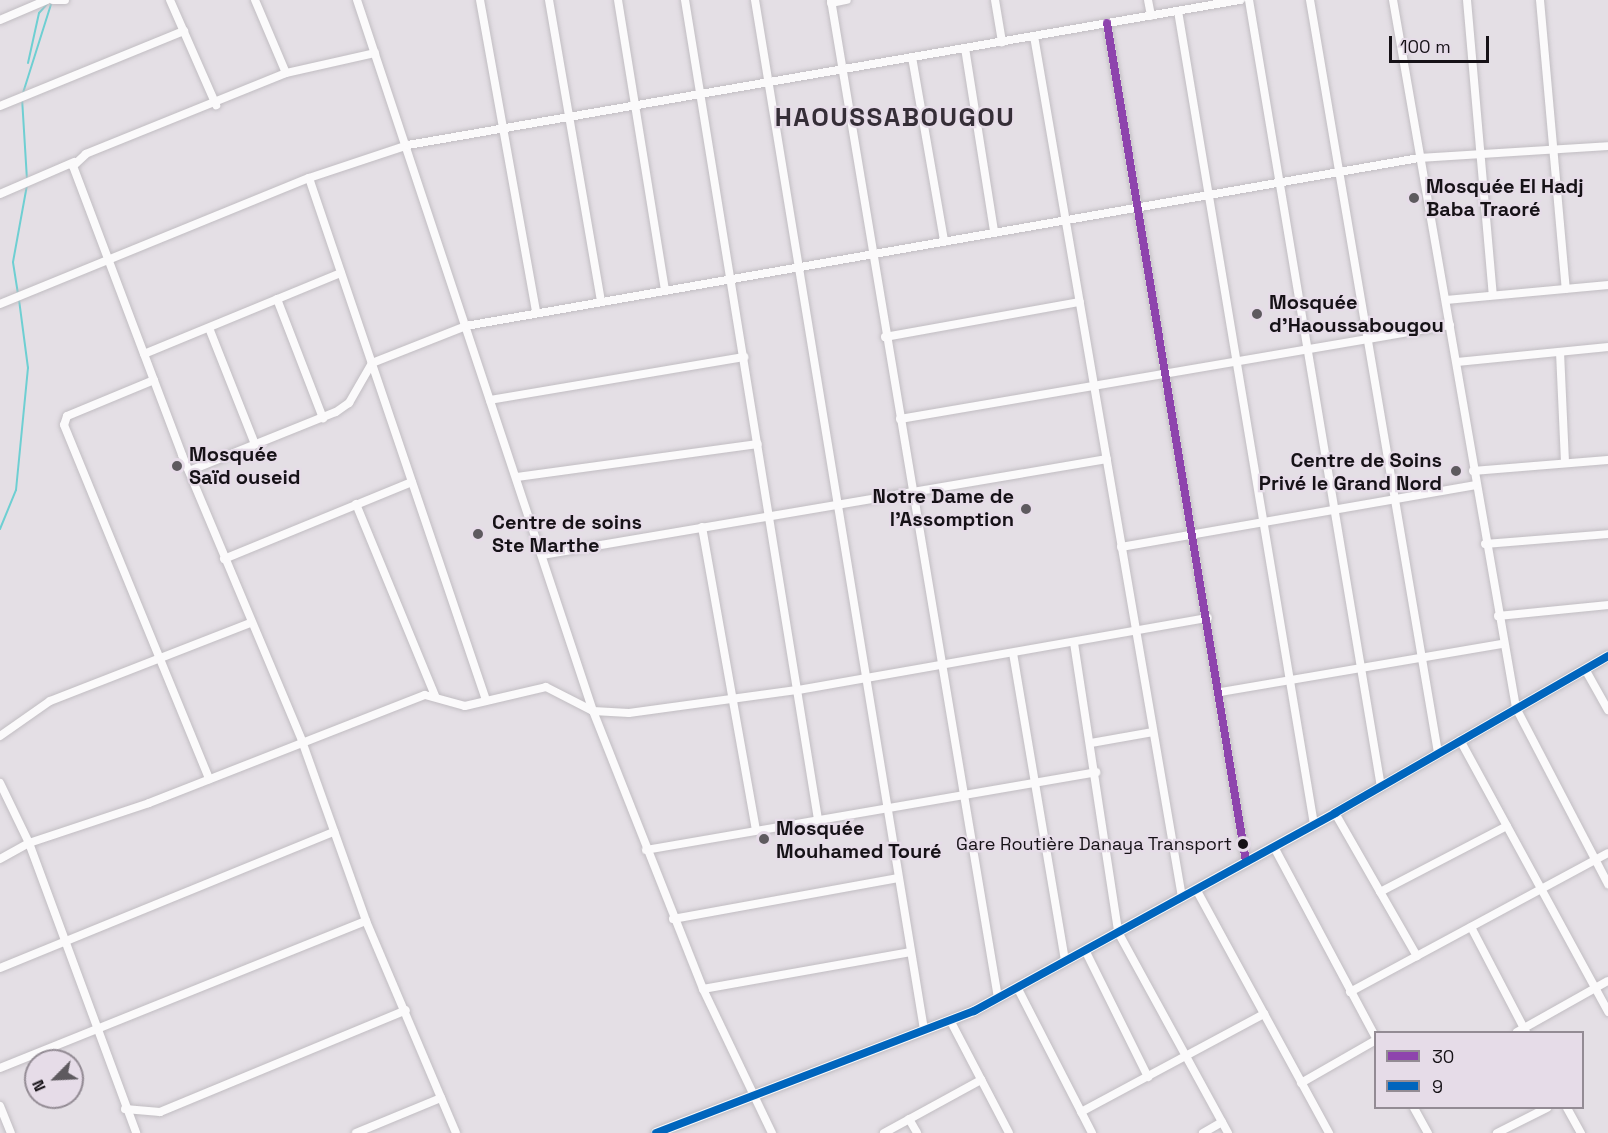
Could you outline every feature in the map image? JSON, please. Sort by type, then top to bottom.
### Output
[{"type":"main road","points":[[656,1133],[950,1020],[998,998],[1314,825],[1608,656]]},
{"type":"street","points":[[0,20],[47,0]]},
{"type":"street","points":[[54,0],[65,0]]},
{"type":"street","points":[[170,0],[216,105]]},
{"type":"street","points":[[255,0],[286,73]]},
{"type":"street","points":[[357,0],[408,145],[593,711],[673,920],[703,989],[772,1133]]},
{"type":"street","points":[[480,0],[507,127],[536,310]]},
{"type":"street","points":[[549,0],[601,300]]},
{"type":"street","points":[[618,0],[665,290]]},
{"type":"street","points":[[685,0],[818,819]]},
{"type":"street","points":[[755,0],[924,1030]]},
{"type":"street","points":[[847,0],[831,1],[841,68],[900,419],[910,492],[998,998]]},
{"type":"street","points":[[995,0],[1002,42]]},
{"type":"street","points":[[1148,0],[1151,16]]},
{"type":"street","points":[[1,303],[111,261],[309,178],[408,145],[1240,0]]},
{"type":"street","points":[[1249,0],[1381,787]]},
{"type":"street","points":[[1310,0],[1438,753]]},
{"type":"street","points":[[1393,0],[1419,158],[1457,362],[1502,644],[1516,708],[1608,884]]},
{"type":"street","points":[[1467,0],[1493,295]]},
{"type":"street","points":[[1540,0],[1566,288]]},
{"type":"street","points":[[1178,11],[1314,825]]},
{"type":"street","points":[[1107,23],[1221,692],[1246,862]]},
{"type":"street","points":[[0,106],[184,31]]},
{"type":"street","points":[[1034,36],[1182,897]]},
{"type":"street","points":[[965,48],[994,231]]},
{"type":"street","points":[[0,194],[36,177],[216,105],[286,73],[375,53]]},
{"type":"street","points":[[912,57],[944,240]]},
{"type":"street","points":[[189,471],[323,418],[350,402],[372,363],[466,326],[536,310],[1340,174],[1419,158],[1482,156],[1608,146]]},
{"type":"street","points":[[74,162],[189,471],[250,623],[302,741],[366,921],[406,1010],[456,1133]]},
{"type":"street","points":[[309,178],[486,700]]},
{"type":"street","points":[[144,354],[341,273]]},
{"type":"street","points":[[1446,300],[1608,285]]},
{"type":"street","points":[[277,299],[323,418]]},
{"type":"street","points":[[885,337],[1080,302]]},
{"type":"street","points":[[900,419],[1093,382],[1450,325]]},
{"type":"street","points":[[209,327],[255,444]]},
{"type":"street","points":[[1457,362],[1608,347]]},
{"type":"street","points":[[1560,352],[1565,463]]},
{"type":"street","points":[[490,400],[744,357]]},
{"type":"street","points":[[154,380],[67,416],[64,425],[208,779]]},
{"type":"street","points":[[517,477],[758,444]]},
{"type":"street","points":[[542,555],[1107,459]]},
{"type":"street","points":[[1473,471],[1608,460]]},
{"type":"street","points":[[224,559],[412,482]]},
{"type":"street","points":[[1121,547],[1475,485]]},
{"type":"street","points":[[356,504],[435,696]]},
{"type":"street","points":[[702,527],[735,700],[756,829]]},
{"type":"street","points":[[1485,544],[1608,534]]},
{"type":"street","points":[[1498,616],[1608,605]]},
{"type":"street","points":[[0,860],[29,843],[208,779],[425,694],[435,696],[452,705],[546,687],[593,711],[611,715],[798,690],[1208,618]]},
{"type":"street","points":[[0,736],[50,701],[250,623]]},
{"type":"street","points":[[1074,643],[1096,772],[1118,932],[1228,1133]]},
{"type":"street","points":[[1221,692],[1502,644]]},
{"type":"street","points":[[1013,653],[1065,961]]},
{"type":"street","points":[[1585,669],[1608,711]]},
{"type":"street","points":[[1090,743],[1153,732]]},
{"type":"street","points":[[1460,740],[1608,1012]]},
{"type":"street","points":[[646,850],[756,829],[887,809],[1096,772]]},
{"type":"street","points":[[0,783],[29,843],[62,942],[136,1133]]},
{"type":"street","points":[[1335,813],[1417,956]]},
{"type":"street","points":[[1380,892],[1507,826]]},
{"type":"street","points":[[0,968],[334,832]]},
{"type":"street","points":[[1274,847],[1374,1035]]},
{"type":"street","points":[[1350,992],[1608,853]]},
{"type":"street","points":[[673,920],[898,878]]},
{"type":"street","points":[[1196,889],[1329,1133]]},
{"type":"street","points":[[0,1068],[366,921]]},
{"type":"street","points":[[1471,927],[1522,1031],[1608,981]]},
{"type":"street","points":[[1084,950],[1148,1077]]},
{"type":"street","points":[[703,989],[911,952]]},
{"type":"street","points":[[1017,987],[1092,1133]]},
{"type":"street","points":[[125,1109],[160,1112],[406,1010]]},
{"type":"street","points":[[1081,1112],[1264,1014]]},
{"type":"street","points":[[950,1020],[1009,1133]]},
{"type":"street","points":[[1301,1083],[1374,1040]]},
{"type":"street","points":[[884,1133],[981,1080]]},
{"type":"street","points":[[356,1133],[441,1098]]},
{"type":"street","points":[[0,1106],[11,1133]]},
{"type":"street","points":[[1415,1109],[1428,1133]]},
{"type":"street","points":[[1497,1133],[1543,1109]]},
{"type":"street","points":[[1568,1109],[1581,1133]]},
{"type":"street","points":[[909,1119],[917,1133]]},
{"type":"street","points":[[1203,1133],[1222,1122]]},
{"type":"waterway","points":[[23,93],[52,1]]},
{"type":"waterway","points":[[28,63],[39,13],[47,4]]},
{"type":"waterway","points":[[22,98],[27,179]]},
{"type":"waterway","points":[[18,294],[13,262],[27,185]]},
{"type":"waterway","points":[[0,529],[16,490],[28,368],[19,300]]},
{"type":"transit line","name":"30","points":[[1107,23],[1246,862]]},
{"type":"transit line","name":"9","points":[[656,1133],[974,1011],[1335,813],[1608,656]]},
{"type":"place","name":"Mosquée El Hadj Baba Traoré","points":[[1414,198]]},
{"type":"place","name":"Mosquée d'Haoussabougou","points":[[1257,314]]},
{"type":"place","name":"Mosquée Saïd ouseid","points":[[177,466]]},
{"type":"place","name":"Centre de Soins Privé le Grand Nord","points":[[1456,471]]},
{"type":"place","name":"Notre Dame de l'Assomption","points":[[1026,509]]},
{"type":"place","name":"Centre de soins Ste Marthe","points":[[478,534]]},
{"type":"place","name":"Mosquée Mouhamed Touré","points":[[764,839]]},
{"type":"place","name":"Gare Routière Danaya Transport","points":[[1243,844]]},
{"type":"district","name":"HAOUSSABOUGOU","points":[[895,118]]}]
